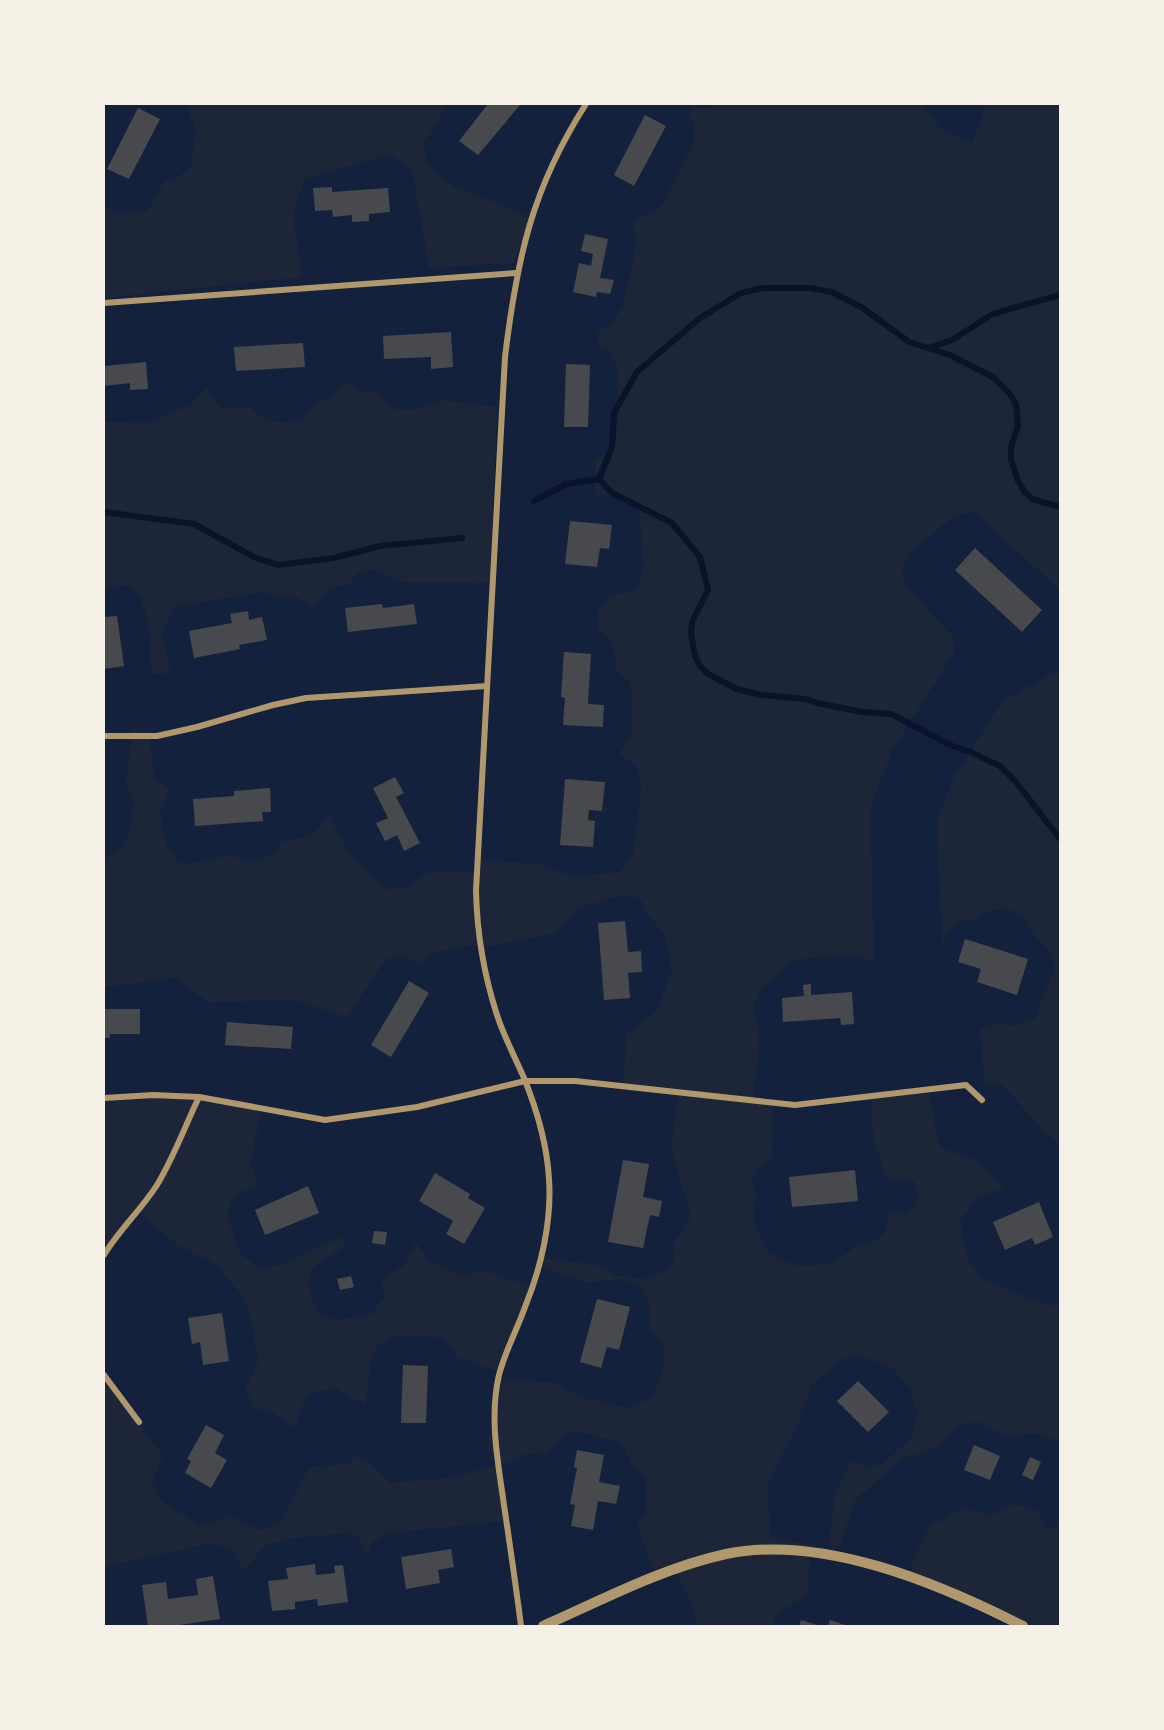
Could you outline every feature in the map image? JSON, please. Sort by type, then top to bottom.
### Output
[{"type":"street","points":[[521,1626],[497,1459],[495,1415],[499,1375],[526,1306],[540,1262],[548,1211],[549,1182],[547,1154],[538,1120],[525,1081],[498,1017],[481,953],[476,891],[505,357],[516,273],[534,206],[552,163],[586,104]]},
{"type":"street","points":[[104,303],[516,273]]},
{"type":"street","points":[[104,736],[157,736],[306,698],[487,686]]},
{"type":"street","points":[[104,1098],[153,1095],[199,1097],[325,1120],[417,1107],[525,1081],[575,1082],[795,1105],[966,1085],[982,1100]]},
{"type":"street","points":[[104,1255],[117,1234],[155,1187],[172,1159],[199,1097]]},
{"type":"street","points":[[104,1375],[139,1422]]},
{"type":"street","points":[[543,1626],[682,1566],[726,1554],[766,1548],[806,1551],[907,1576],[972,1600],[1023,1626]]},
{"type":"shaded area","points":[[185,104],[447,104],[424,143],[426,164],[456,188],[526,214],[529,218],[528,224],[514,263],[429,268],[412,169],[390,154],[305,179],[293,212],[302,277],[104,298],[104,207],[120,213],[148,211],[165,181],[178,177],[191,166],[196,128]]},
{"type":"shaded area","points":[[720,104],[922,104],[939,127],[973,143],[986,104],[1060,104],[1060,590],[974,512],[955,515],[909,554],[902,570],[904,584],[955,639],[955,652],[893,749],[870,808],[874,963],[853,955],[809,958],[791,962],[774,981],[762,987],[754,1006],[759,1037],[754,1099],[773,1104],[772,1158],[759,1166],[752,1178],[756,1198],[753,1220],[768,1253],[798,1266],[831,1264],[857,1246],[873,1242],[886,1232],[889,1212],[904,1213],[915,1206],[918,1191],[913,1179],[887,1179],[874,1142],[871,1101],[929,1092],[937,1138],[943,1149],[973,1159],[1005,1188],[976,1198],[960,1221],[968,1259],[982,1279],[1037,1302],[1060,1307],[1060,1443],[1036,1434],[1024,1434],[1010,1438],[978,1422],[957,1425],[940,1446],[904,1458],[855,1500],[840,1546],[832,1548],[829,1540],[835,1493],[852,1461],[870,1468],[884,1463],[912,1437],[918,1415],[910,1388],[892,1368],[858,1354],[840,1360],[812,1385],[800,1415],[801,1418],[767,1483],[771,1537],[811,1545],[807,1597],[778,1611],[773,1626],[697,1626],[692,1606],[673,1565],[653,1569],[637,1525],[646,1511],[647,1480],[632,1465],[622,1443],[577,1431],[564,1435],[548,1452],[522,1455],[522,1459],[500,1465],[507,1517],[503,1521],[389,1533],[373,1542],[367,1554],[359,1538],[346,1533],[287,1539],[266,1545],[243,1571],[232,1550],[212,1543],[104,1567],[104,1371],[110,1384],[163,1456],[152,1481],[162,1502],[202,1526],[231,1516],[260,1531],[282,1520],[311,1466],[326,1467],[350,1463],[355,1456],[372,1464],[389,1483],[448,1478],[499,1465],[487,1443],[497,1415],[503,1379],[558,1383],[579,1397],[629,1408],[650,1399],[658,1385],[665,1358],[663,1342],[649,1330],[650,1305],[642,1287],[622,1279],[587,1283],[542,1267],[543,1258],[597,1265],[616,1275],[647,1279],[668,1270],[675,1258],[673,1242],[683,1232],[691,1215],[671,1149],[678,1094],[624,1086],[623,1080],[627,1033],[656,1011],[672,972],[666,936],[648,915],[642,901],[625,894],[578,908],[555,933],[482,948],[480,944],[432,953],[423,966],[405,956],[386,959],[347,1017],[292,999],[209,1003],[176,978],[104,987],[104,859],[122,849],[132,824],[133,800],[126,781],[133,729],[149,731],[154,778],[169,789],[160,814],[167,847],[178,862],[186,864],[231,855],[247,862],[271,856],[282,842],[311,835],[330,815],[346,846],[361,865],[387,890],[406,887],[427,873],[475,871],[479,859],[543,865],[572,877],[620,872],[633,855],[641,789],[638,768],[619,754],[631,736],[632,697],[629,681],[616,670],[612,647],[607,637],[597,630],[597,619],[605,600],[636,589],[644,568],[639,510],[624,497],[596,495],[595,459],[611,452],[618,431],[618,371],[609,349],[598,346],[597,331],[609,326],[623,307],[636,246],[635,234],[632,230],[636,219],[660,207],[695,139],[694,126],[689,115],[693,105],[702,109]]},
{"type":"shaded area","points":[[346,382],[362,392],[376,392],[396,410],[414,410],[442,400],[496,407],[490,581],[484,583],[403,582],[371,569],[358,573],[348,585],[329,587],[315,608],[295,596],[277,598],[264,592],[176,606],[162,632],[170,673],[152,674],[148,622],[139,597],[132,589],[122,586],[104,590],[104,422],[147,423],[190,406],[206,387],[221,408],[250,408],[267,421],[289,422],[305,417],[315,403],[329,397]]},
{"type":"shaded area","points":[[1060,669],[1060,1144],[1042,1129],[1003,1085],[985,1083],[980,1030],[998,1022],[1015,1027],[1035,1018],[1055,968],[1052,953],[1035,937],[1026,918],[1006,908],[988,911],[977,920],[957,921],[942,943],[937,821],[953,779],[1003,700]]},
{"type":"shaded area","points":[[190,1096],[254,1108],[262,1112],[250,1161],[258,1184],[234,1196],[228,1208],[228,1219],[240,1253],[259,1269],[281,1265],[342,1236],[344,1248],[316,1266],[309,1279],[312,1299],[318,1312],[337,1320],[371,1314],[385,1297],[382,1278],[402,1267],[416,1242],[428,1260],[462,1276],[484,1271],[532,1287],[504,1371],[457,1357],[445,1341],[433,1336],[394,1336],[377,1345],[372,1357],[365,1405],[335,1388],[313,1392],[302,1406],[295,1428],[270,1411],[253,1408],[246,1388],[259,1360],[246,1300],[214,1263],[176,1244],[140,1213],[104,1255],[104,1099]]},
{"type":"shaded area","points":[[1013,1504],[1038,1510],[1046,1529],[1060,1525],[1060,1626],[1029,1626],[911,1570],[912,1562],[929,1527],[965,1507],[990,1516]]},
{"type":"building","points":[[488,104],[520,105],[478,155],[459,141]]},
{"type":"building","points":[[138,108],[160,119],[129,179],[107,169]]},
{"type":"building","points":[[645,115],[666,126],[634,186],[614,175]]},
{"type":"building","points":[[332,187],[332,192],[388,188],[390,212],[369,214],[369,221],[352,222],[352,215],[333,217],[332,210],[315,211],[313,188]]},
{"type":"building","points":[[585,234],[608,239],[600,278],[614,280],[610,294],[597,292],[596,297],[573,292],[579,263],[591,266],[593,254],[581,251]]},
{"type":"building","points":[[451,332],[453,367],[431,369],[431,357],[384,359],[383,336]]},
{"type":"building","points":[[303,343],[305,367],[236,371],[234,347]]},
{"type":"building","points":[[146,362],[148,389],[130,390],[130,383],[104,386],[104,366]]},
{"type":"building","points":[[566,364],[590,365],[588,427],[564,427]]},
{"type":"building","points":[[570,521],[612,525],[609,549],[600,548],[597,567],[565,564]]},
{"type":"building","points":[[975,548],[1042,610],[1022,632],[955,570]]},
{"type":"building","points":[[382,604],[383,608],[414,604],[417,624],[348,632],[345,608]]},
{"type":"building","points":[[248,611],[249,620],[262,617],[267,640],[239,645],[240,649],[194,658],[189,631],[232,623],[230,614]]},
{"type":"building","points":[[117,616],[124,666],[104,669],[104,617]]},
{"type":"building","points":[[564,652],[591,654],[588,704],[604,705],[603,727],[563,725],[565,698],[561,697]]},
{"type":"building","points":[[395,777],[404,793],[396,797],[420,843],[404,851],[397,835],[385,841],[376,823],[388,818],[373,788]]},
{"type":"building","points":[[565,779],[605,782],[602,811],[589,810],[588,820],[595,821],[593,847],[560,845]]},
{"type":"building","points":[[270,788],[271,812],[262,812],[263,821],[195,826],[193,799],[234,796],[234,791]]},
{"type":"building","points":[[625,921],[628,952],[641,951],[642,972],[628,973],[630,998],[604,1000],[598,923]]},
{"type":"building","points":[[965,939],[1028,959],[1017,995],[977,982],[981,969],[958,962]]},
{"type":"building","points":[[409,981],[429,993],[391,1057],[371,1045]]},
{"type":"building","points":[[811,984],[811,995],[852,992],[854,1024],[841,1025],[840,1018],[783,1022],[782,998],[804,996],[803,985]]},
{"type":"building","points":[[104,1009],[140,1009],[140,1034],[110,1034],[110,1038],[104,1038]]},
{"type":"building","points":[[227,1022],[293,1027],[291,1049],[225,1045]]},
{"type":"building","points":[[623,1160],[649,1164],[643,1197],[662,1201],[659,1217],[650,1215],[643,1248],[608,1242]]},
{"type":"building","points":[[855,1170],[858,1201],[792,1207],[789,1177]]},
{"type":"building","points":[[435,1173],[470,1194],[468,1198],[485,1208],[464,1244],[446,1234],[453,1221],[419,1201]]},
{"type":"building","points":[[308,1186],[319,1213],[265,1235],[255,1210]]},
{"type":"building","points":[[1039,1202],[1053,1237],[1035,1245],[1032,1238],[1005,1250],[993,1222]]},
{"type":"building","points":[[374,1231],[387,1232],[385,1245],[372,1243]]},
{"type":"building","points":[[351,1276],[354,1287],[340,1290],[337,1279]]},
{"type":"building","points":[[597,1299],[630,1307],[619,1350],[607,1347],[601,1368],[580,1362]]},
{"type":"building","points":[[222,1313],[229,1361],[203,1365],[200,1342],[192,1344],[188,1318]]},
{"type":"building","points":[[403,1365],[428,1366],[426,1423],[401,1423]]},
{"type":"building","points":[[858,1381],[889,1412],[868,1432],[837,1401]]},
{"type":"building","points":[[206,1425],[224,1435],[215,1453],[227,1460],[211,1488],[185,1473],[191,1461],[187,1459]]},
{"type":"building","points":[[974,1445],[1000,1456],[990,1480],[964,1470]]},
{"type":"building","points":[[577,1450],[604,1455],[599,1482],[620,1486],[616,1504],[598,1501],[593,1530],[571,1526],[575,1505],[570,1504],[577,1468],[574,1467]]},
{"type":"building","points":[[1030,1457],[1041,1462],[1033,1480],[1022,1475]]},
{"type":"building","points":[[451,1549],[454,1567],[438,1570],[440,1583],[406,1589],[401,1557]]},
{"type":"building","points":[[315,1564],[316,1575],[335,1573],[334,1566],[343,1565],[348,1602],[318,1606],[317,1599],[295,1602],[295,1609],[272,1611],[268,1581],[288,1579],[286,1568]]},
{"type":"building","points":[[213,1576],[220,1619],[173,1626],[148,1626],[142,1585],[166,1582],[168,1599],[198,1595],[196,1579]]},
{"type":"building","points":[[801,1620],[820,1626],[799,1626]]},
{"type":"building","points":[[830,1620],[848,1626],[828,1626]]},
{"type":"waterway","points":[[534,501],[566,484],[599,479],[612,447],[614,413],[637,372],[700,318],[741,293],[763,288],[810,288],[832,292],[863,308],[909,342],[950,355],[993,377],[1010,394],[1016,404],[1018,426],[1011,447],[1011,459],[1018,481],[1032,499],[1060,507]]},
{"type":"waterway","points":[[928,348],[952,340],[991,315],[1060,295]]},
{"type":"waterway","points":[[599,479],[612,493],[672,523],[700,557],[708,590],[692,622],[691,634],[695,656],[700,666],[708,674],[737,689],[761,695],[806,699],[862,712],[891,714],[950,745],[1000,766],[1016,782],[1060,839]]},
{"type":"waterway","points":[[104,512],[194,524],[254,557],[278,565],[334,558],[380,546],[462,538]]}]
